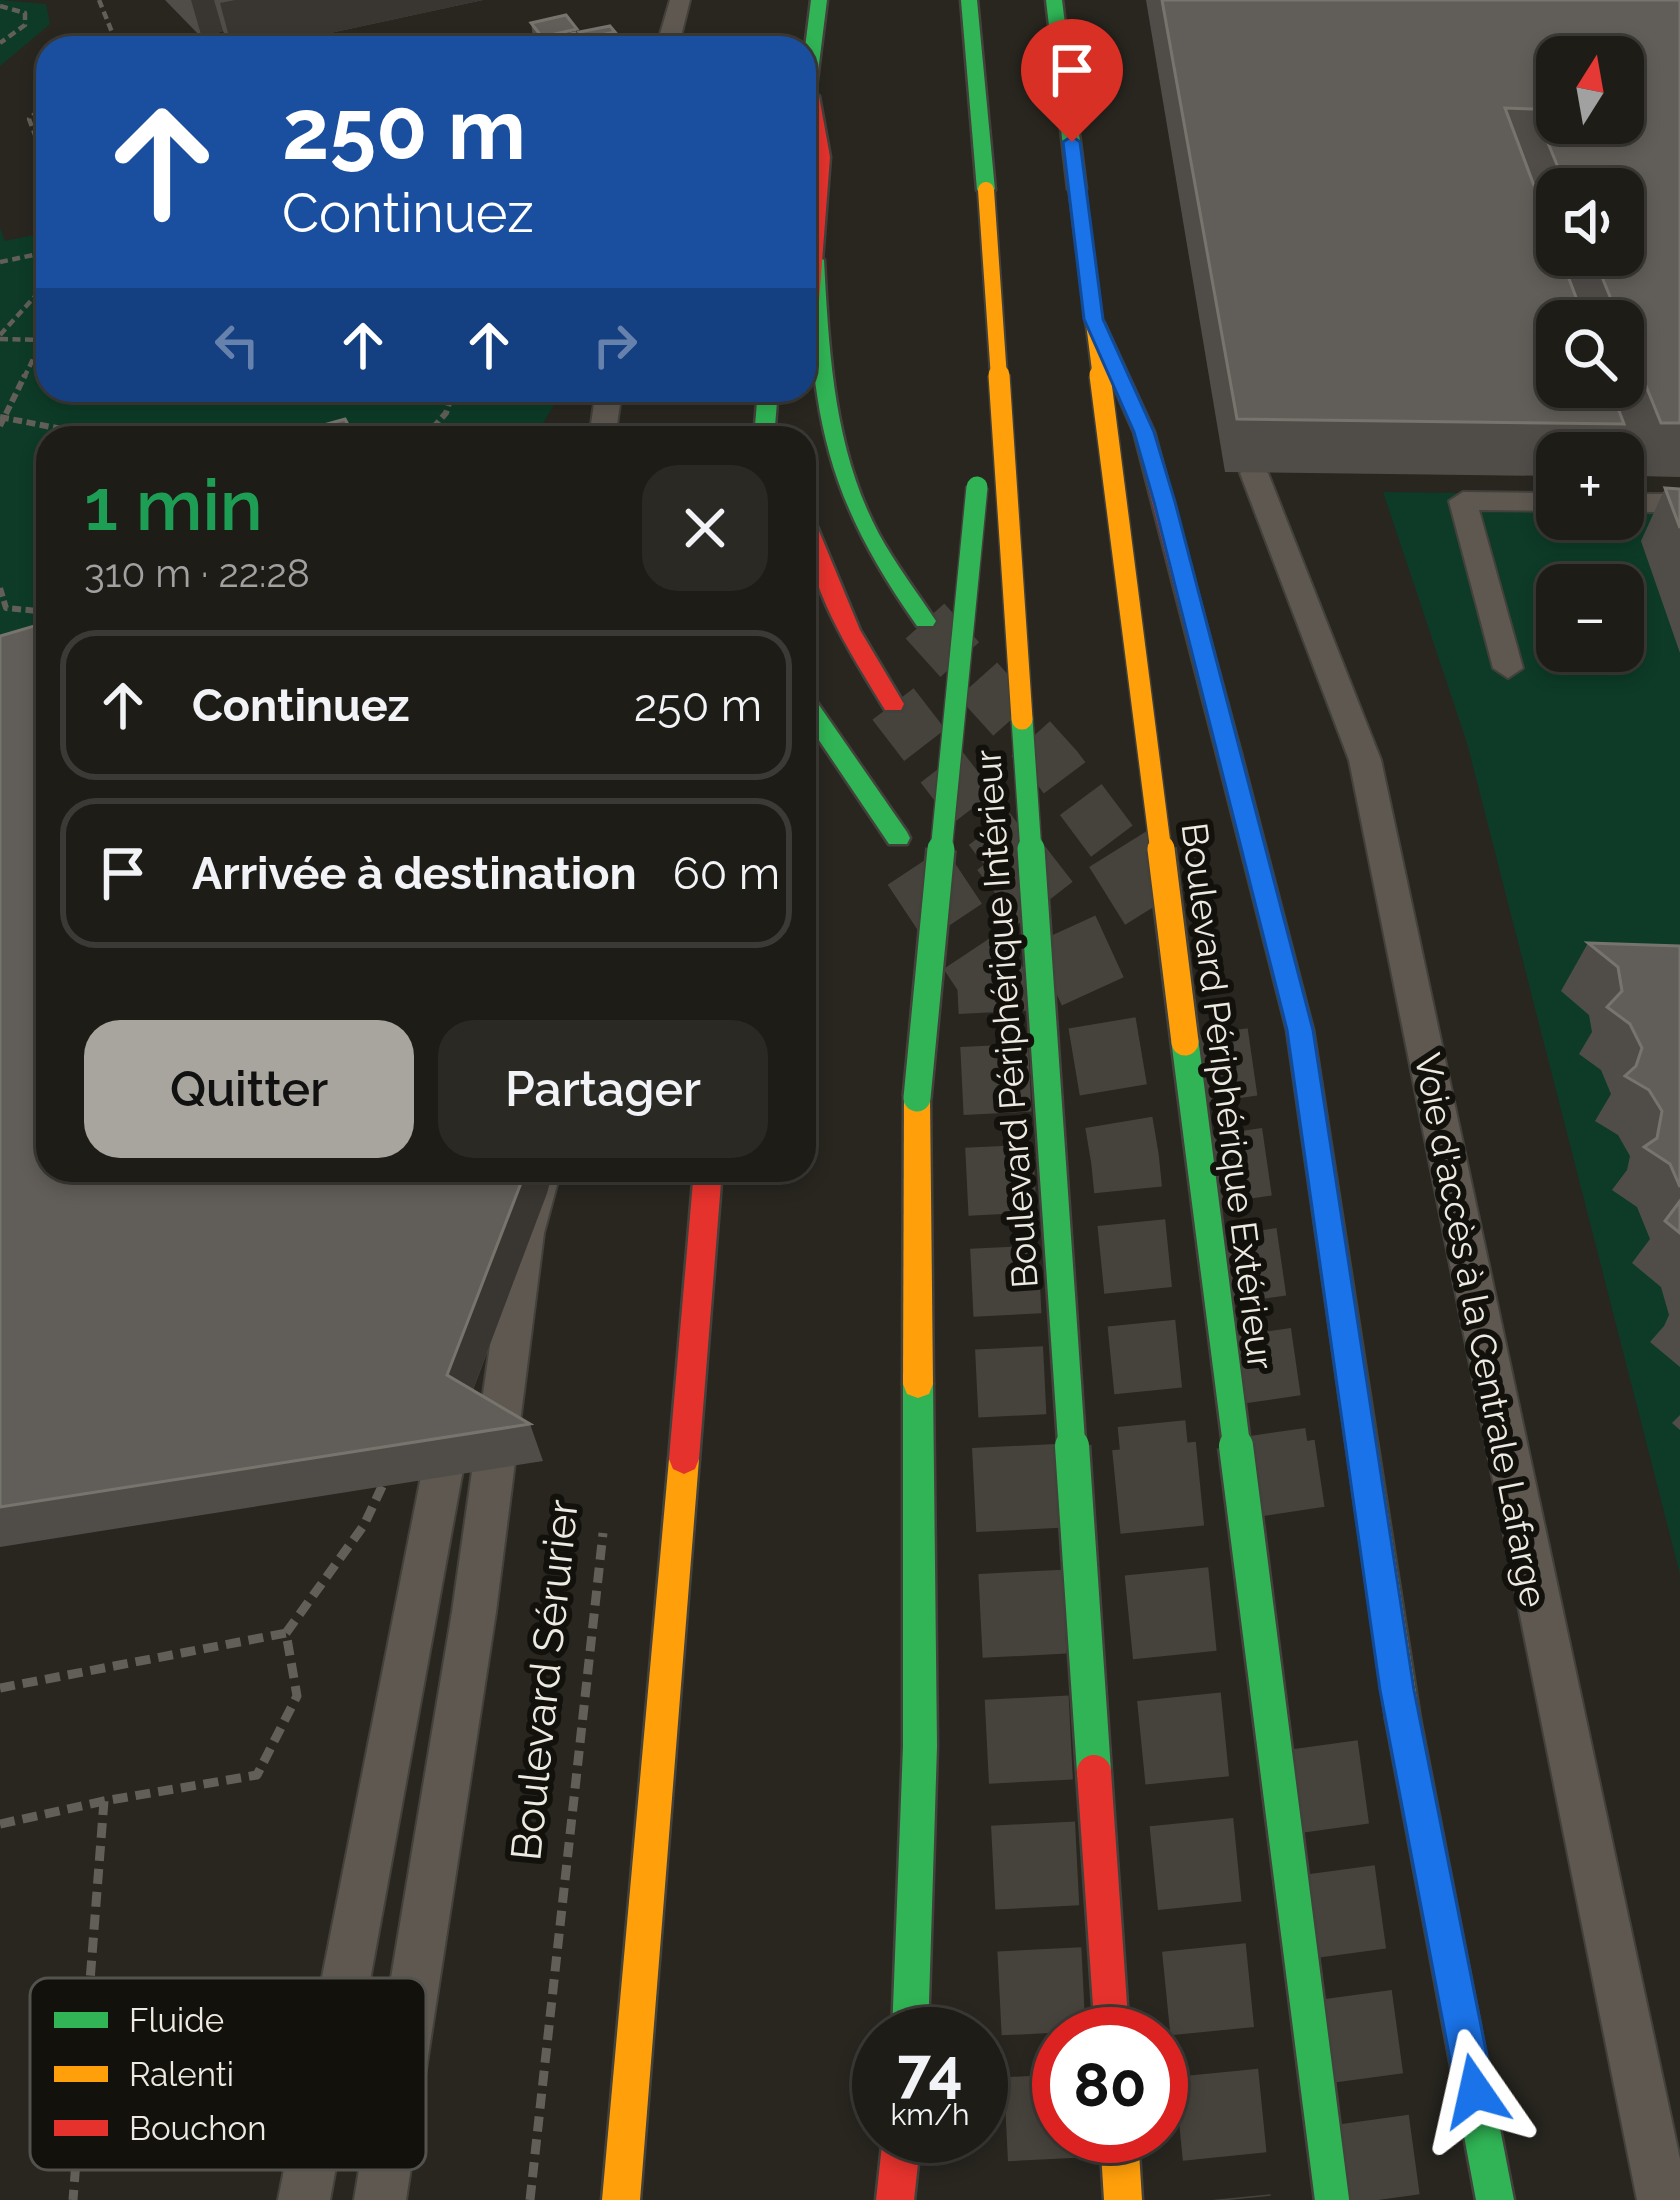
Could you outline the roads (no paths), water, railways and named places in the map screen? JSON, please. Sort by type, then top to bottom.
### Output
[{"type":"main road","points":[[815,36],[819,0]]},
{"type":"main road","name":"Boulevard Périphérique Intérieur","points":[[969,0],[986,190],[1110,2007]]},
{"type":"main road","name":"Boulevard Périphérique Extérieur","points":[[1054,0],[1332,2200]]},
{"type":"main road","points":[[816,136],[822,157],[816,245]]},
{"type":"main road","points":[[816,278],[822,384],[842,486],[873,555],[926,621]]},
{"type":"main road","points":[[1094,319],[1144,432],[1165,502],[1300,1030],[1397,1690],[1495,2200]]},
{"type":"main road","points":[[911,2007],[920,1746],[917,1098],[965,585],[995,329]]},
{"type":"main road","points":[[816,549],[849,630],[893,704]]},
{"type":"main road","points":[[816,718],[898,838]]},
{"type":"main road","points":[[621,2200],[706,1182]]},
{"type":"main road","points":[[895,2200],[899,2163]]},
{"type":"main road","points":[[1121,2163],[1124,2200]]},
{"type":"lane","points":[[670,36],[680,0]]},
{"type":"lane","name":"Voie d'accès à la Centrale Lafarge","points":[[1254,473],[1365,760],[1565,1747],[1663,2200]]},
{"type":"lane","points":[[1508,668],[1463,501],[1536,502]]},
{"type":"lane","points":[[1644,503],[1680,503]]},
{"type":"lane","points":[[345,1978],[430,1510],[510,1182]]},
{"type":"lane","points":[[415,1978],[474,1612],[525,1233],[540,1182]]},
{"type":"lane","points":[[304,2200],[309,2170]]},
{"type":"lane","points":[[380,2200],[385,2170]]},
{"type":"tunnel","points":[[925,621],[1058,769],[1119,851]]},
{"type":"tunnel","points":[[893,704],[1007,852]]},
{"type":"tunnel","points":[[1004,849],[1061,922],[1099,1005],[1125,1159],[1154,1449]]},
{"type":"tunnel","points":[[1119,851],[1171,934]]},
{"type":"tunnel","points":[[916,866],[991,979],[1014,1449]]},
{"type":"tunnel","points":[[1214,1033],[1274,1449]]},
{"type":"tunnel","points":[[1014,1446],[1052,2200]]},
{"type":"tunnel","points":[[1154,1446],[1229,2200]]},
{"type":"tunnel","points":[[1273,1446],[1283,1513]]},
{"type":"tunnel","points":[[1316,1746],[1378,2200]]}]
